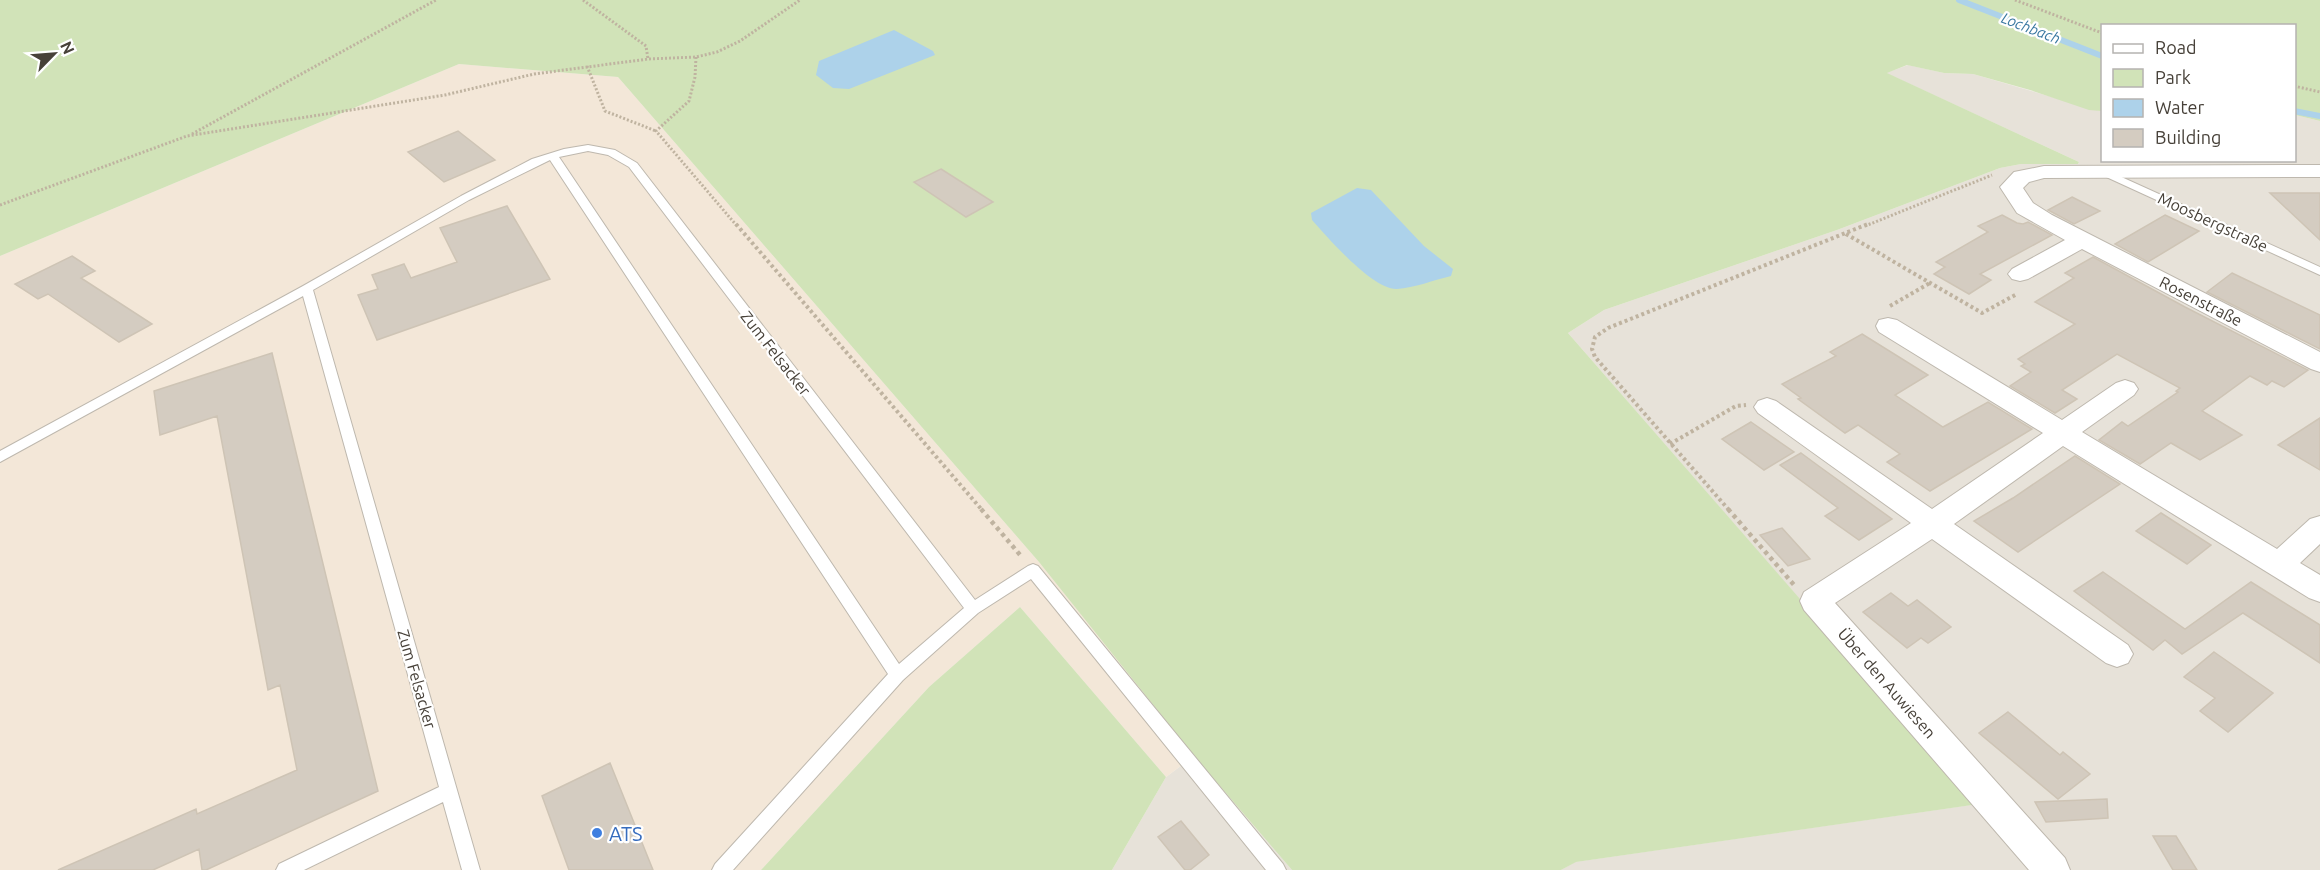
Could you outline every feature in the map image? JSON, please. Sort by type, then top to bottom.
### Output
[{"type":"street","name":"Moosbergstraße","points":[[2022,177],[2044,172],[2320,171]]},
{"type":"street","name":"Rosenstraße","points":[[2022,177],[2011,187],[2025,208],[2082,240],[2320,363]]},
{"type":"street","points":[[2020,274],[2082,240]]},
{"type":"street","points":[[1888,326],[2320,591]]},
{"type":"street","points":[[1815,602],[1932,524],[2125,389]]},
{"type":"street","points":[[1767,407],[2117,654]]},
{"type":"street","points":[[2279,565],[2320,527]]},
{"type":"street","name":"Über den Auwiesen","points":[[1815,602],[2052,870]]},
{"type":"lane","name":"Zum Felsacker","points":[[0,457],[307,289],[465,198],[536,161],[552,155],[588,148],[611,152],[633,165],[973,609]]},
{"type":"lane","points":[[552,155],[897,675]]},
{"type":"lane","name":"Moosbergstraße","points":[[2106,173],[2320,271]]},
{"type":"lane","name":"Zum Felsacker","points":[[307,289],[471,870]]},
{"type":"lane","points":[[721,870],[897,675],[973,609],[1033,570],[1277,870]]},
{"type":"lane","points":[[285,870],[449,791]]},
{"type":"path","points":[[0,205],[187,136],[436,0]]},
{"type":"path","points":[[583,0],[646,46],[648,58]]},
{"type":"path","points":[[187,136],[445,95],[534,74],[648,58],[696,57],[717,52],[740,40],[800,0]]},
{"type":"path","points":[[2015,0],[2101,32]]},
{"type":"path","points":[[656,131],[689,101],[695,77],[696,57]]},
{"type":"path","points":[[587,66],[605,111],[656,131],[1033,570]]},
{"type":"path","points":[[2296,86],[2320,92]]},
{"type":"path","points":[[1815,602],[1798,590],[1595,357],[1592,349],[1595,337],[1608,328],[1998,172],[2022,177]]},
{"type":"path","points":[[1845,234],[1982,313],[2026,290],[2020,274]]},
{"type":"path","points":[[1888,326],[1886,308],[1931,283]]},
{"type":"path","points":[[1670,444],[1736,406],[1752,404],[1767,407]]},
{"type":"shaded area","points":[[459,64],[618,77],[1039,562],[1194,756],[1166,777],[1020,607],[929,687],[761,870],[0,870],[0,256]]},
{"type":"shaded area","points":[[1908,65],[1944,73],[1973,74],[2100,111],[2101,108],[2101,162],[2296,162],[2296,115],[2320,121],[2320,870],[1561,870],[1575,862],[1978,804],[1568,333],[1604,310],[1837,230],[2000,168],[2021,164],[2078,164],[2079,162],[1886,73]]},
{"type":"shaded area","points":[[1194,756],[1292,870],[1112,870],[1166,777]]},
{"type":"green space","points":[[0,0],[2320,0],[2320,121],[2296,115],[2296,24],[2101,24],[2101,111],[2089,110],[1973,74],[1944,73],[1907,65],[1887,73],[2079,162],[2078,164],[2021,164],[2000,168],[1837,230],[1604,310],[1568,333],[1979,804],[1576,862],[1561,870],[1292,870],[1194,756],[1039,562],[618,77],[459,64],[0,256]]},
{"type":"green space","points":[[1020,607],[1166,777],[1112,870],[761,870],[929,687]]},
{"type":"water","points":[[894,30],[933,51],[935,55],[849,89],[833,88],[816,75],[819,61]]},
{"type":"water","points":[[1357,188],[1371,190],[1424,246],[1453,269],[1451,276],[1397,289],[1376,281],[1352,262],[1312,220],[1311,213]]},
{"type":"building","points":[[458,131],[495,160],[444,182],[408,152]]},
{"type":"building","points":[[941,169],[993,202],[966,217],[914,182]]},
{"type":"building","points":[[2270,193],[2320,193],[2320,240]]},
{"type":"building","points":[[2072,197],[2100,211],[2074,224],[2048,210]]},
{"type":"building","points":[[507,206],[550,279],[377,340],[358,295],[378,289],[372,275],[404,264],[411,278],[457,262],[440,228]]},
{"type":"building","points":[[2002,215],[2017,223],[2028,222],[2052,235],[1980,274],[1991,280],[1969,294],[1934,274],[1945,267],[1936,262],[1988,232],[1978,226]]},
{"type":"building","points":[[2165,215],[2199,231],[2148,262],[2115,244]]},
{"type":"building","points":[[72,256],[95,271],[81,278],[152,324],[119,342],[48,294],[38,299],[15,284]]},
{"type":"building","points":[[2093,257],[2308,370],[2284,387],[2272,381],[2267,385],[2250,376],[2202,411],[2242,435],[2200,460],[2171,443],[2140,464],[2099,440],[2122,422],[2128,426],[2178,392],[2176,391],[2180,388],[2117,354],[2062,390],[2077,399],[2055,413],[2010,386],[2031,372],[2021,366],[2025,364],[2018,359],[2075,324],[2035,302],[2074,278],[2065,273]]},
{"type":"building","points":[[2232,273],[2320,315],[2320,349],[2207,292]]},
{"type":"building","points":[[1862,334],[1928,375],[1895,395],[1943,427],[1988,402],[2032,429],[1930,491],[1887,462],[1900,454],[1858,425],[1845,433],[1798,399],[1801,398],[1782,384],[1836,356],[1830,352]]},
{"type":"building","points":[[272,353],[378,791],[206,870],[202,870],[199,849],[153,870],[58,870],[196,809],[197,814],[297,770],[280,685],[268,690],[217,416],[160,435],[154,391]]},
{"type":"building","points":[[2320,418],[2320,470],[2278,445]]},
{"type":"building","points":[[1751,422],[1794,452],[1764,470],[1722,439]]},
{"type":"building","points":[[1801,453],[1892,519],[1859,540],[1825,516],[1838,508],[1780,465]]},
{"type":"building","points":[[2075,456],[2120,484],[2018,552],[1974,521],[2013,498]]},
{"type":"building","points":[[2161,513],[2211,545],[2187,564],[2136,531]]},
{"type":"building","points":[[1782,528],[1810,559],[1788,566],[1760,535]]},
{"type":"building","points":[[2103,572],[2185,629],[2251,582],[2320,625],[2320,663],[2243,613],[2182,654],[2165,640],[2153,650],[2074,591]]},
{"type":"building","points":[[1891,593],[1908,606],[1917,600],[1951,627],[1928,643],[1921,638],[1907,648],[1863,612]]},
{"type":"building","points":[[2214,652],[2273,693],[2228,732],[2200,711],[2215,698],[2184,677]]},
{"type":"building","points":[[2008,712],[2060,755],[2063,752],[2090,774],[2058,799],[1979,733]]},
{"type":"building","name":"ATS","points":[[610,763],[653,870],[569,870],[542,796]]},
{"type":"building","points":[[2107,799],[2108,818],[2046,822],[2035,802]]},
{"type":"building","points":[[1181,821],[1209,855],[1190,870],[1185,870],[1158,837]]},
{"type":"building","points":[[2153,836],[2176,836],[2197,870],[2173,870]]},
{"type":"waterway","name":"Lochbach","points":[[1959,0],[2101,56]]},
{"type":"waterway","name":"Lochbach","points":[[2296,111],[2320,116]]},
{"type":"place","name":"ATS","points":[[597,833]]}]
